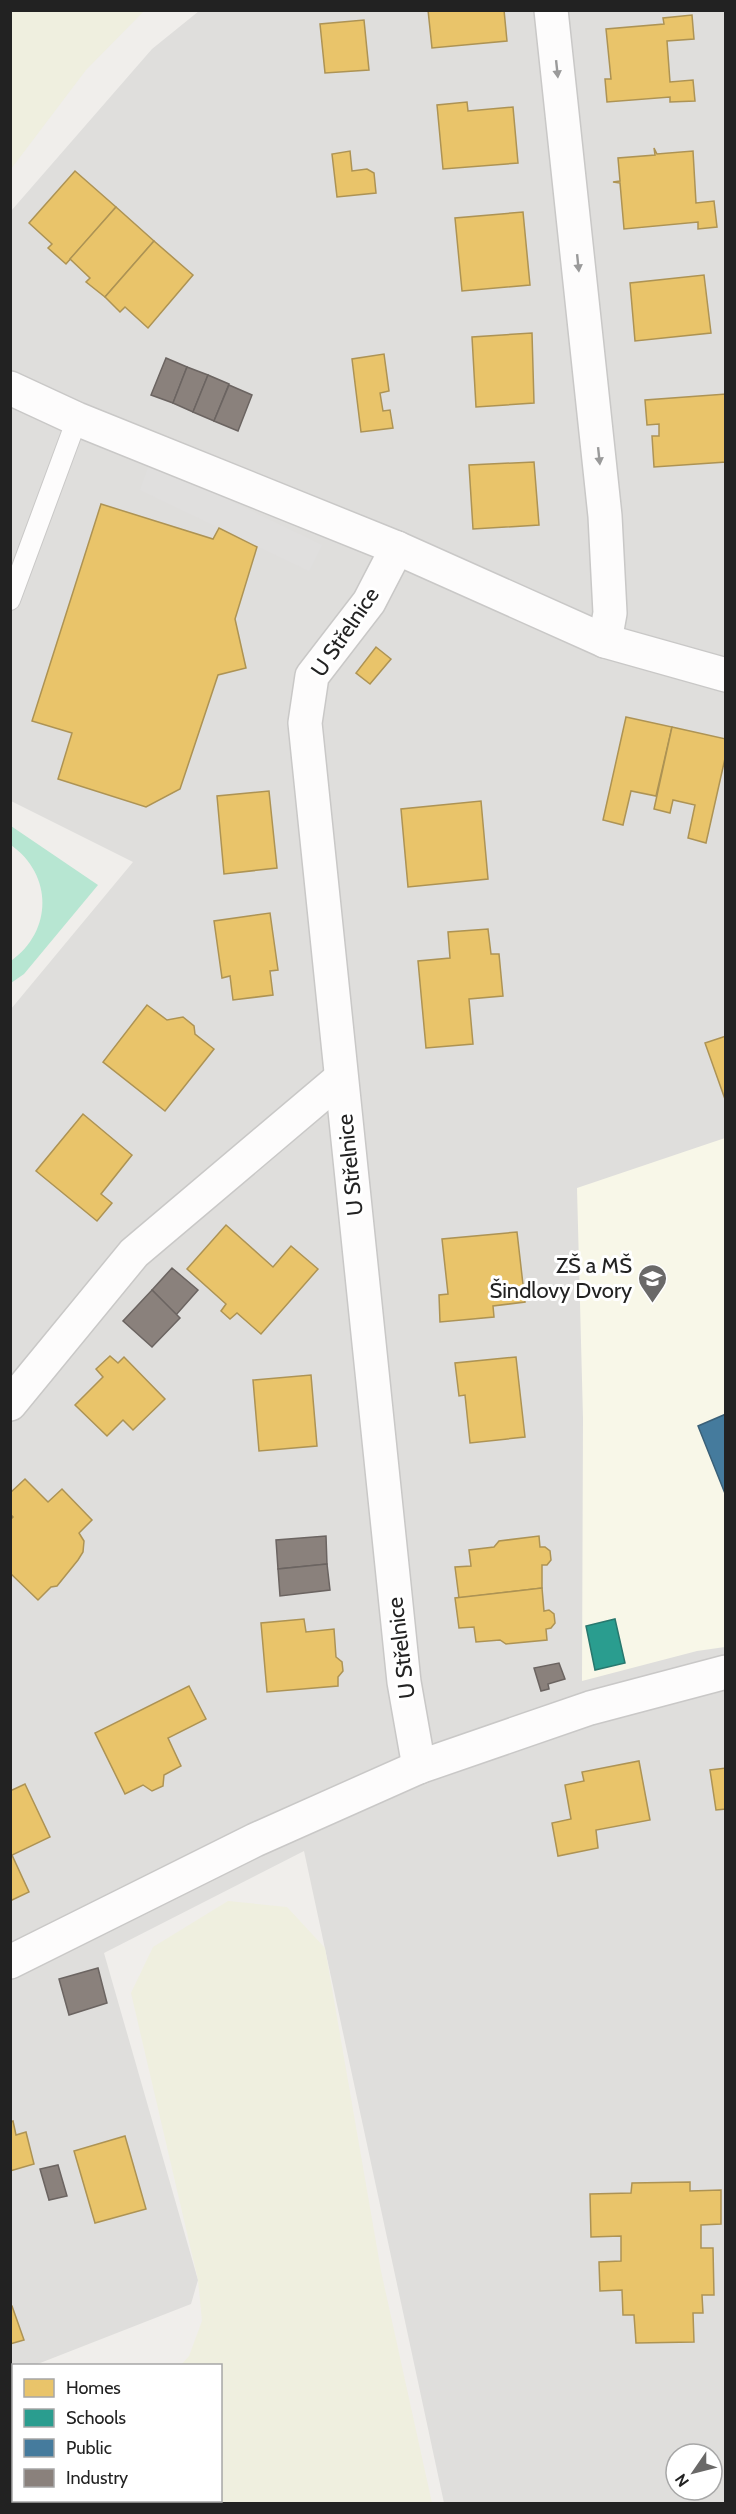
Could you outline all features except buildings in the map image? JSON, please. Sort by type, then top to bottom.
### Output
[{"type":"street","points":[[551,10],[605,516],[610,613],[605,641]]},
{"type":"street","points":[[10,388],[78,419],[397,548],[605,641],[726,675]]},
{"type":"street","name":"U Střelnice","points":[[397,548],[369,602],[312,676],[305,723],[404,1682],[419,1767]]},
{"type":"street","name":"U Střelnice","points":[[10,1404],[134,1253],[341,1078]]},
{"type":"street","points":[[10,1962],[255,1840],[419,1767],[590,1707],[726,1672]]},
{"type":"lane","points":[[10,600],[78,419]]},
{"type":"shaded area","points":[[199,11],[725,11],[725,2503],[444,2503],[304,1851],[104,1953],[198,2280],[191,2304],[38,2364],[12,2364],[12,2502],[77,2503],[11,2504],[11,1009],[133,862],[11,801],[11,211],[152,49]]},
{"type":"shaded area","points":[[150,462],[322,545],[309,571],[140,490]]},
{"type":"shaded area","name":"ZŠ a MŠ Šindlovy Dvory","points":[[725,1138],[725,1647],[697,1651],[582,1681],[583,1418],[577,1188]]},
{"type":"green space","points":[[11,10],[144,11],[86,70],[11,169]]},
{"type":"green space","points":[[11,826],[98,885],[24,974],[11,983],[11,961],[25,949],[35,934],[41,919],[42,903],[41,887],[35,872],[25,857],[11,845]]},
{"type":"green space","points":[[228,1901],[287,1907],[325,1948],[381,2271],[432,2503],[105,2503],[222,2502],[222,2364],[182,2364],[189,2356],[202,2321],[198,2280],[131,1993],[153,1947]]},
{"type":"place","name":"ZŠ a MŠ Šindlovy Dvory","points":[[653,1304]]}]
